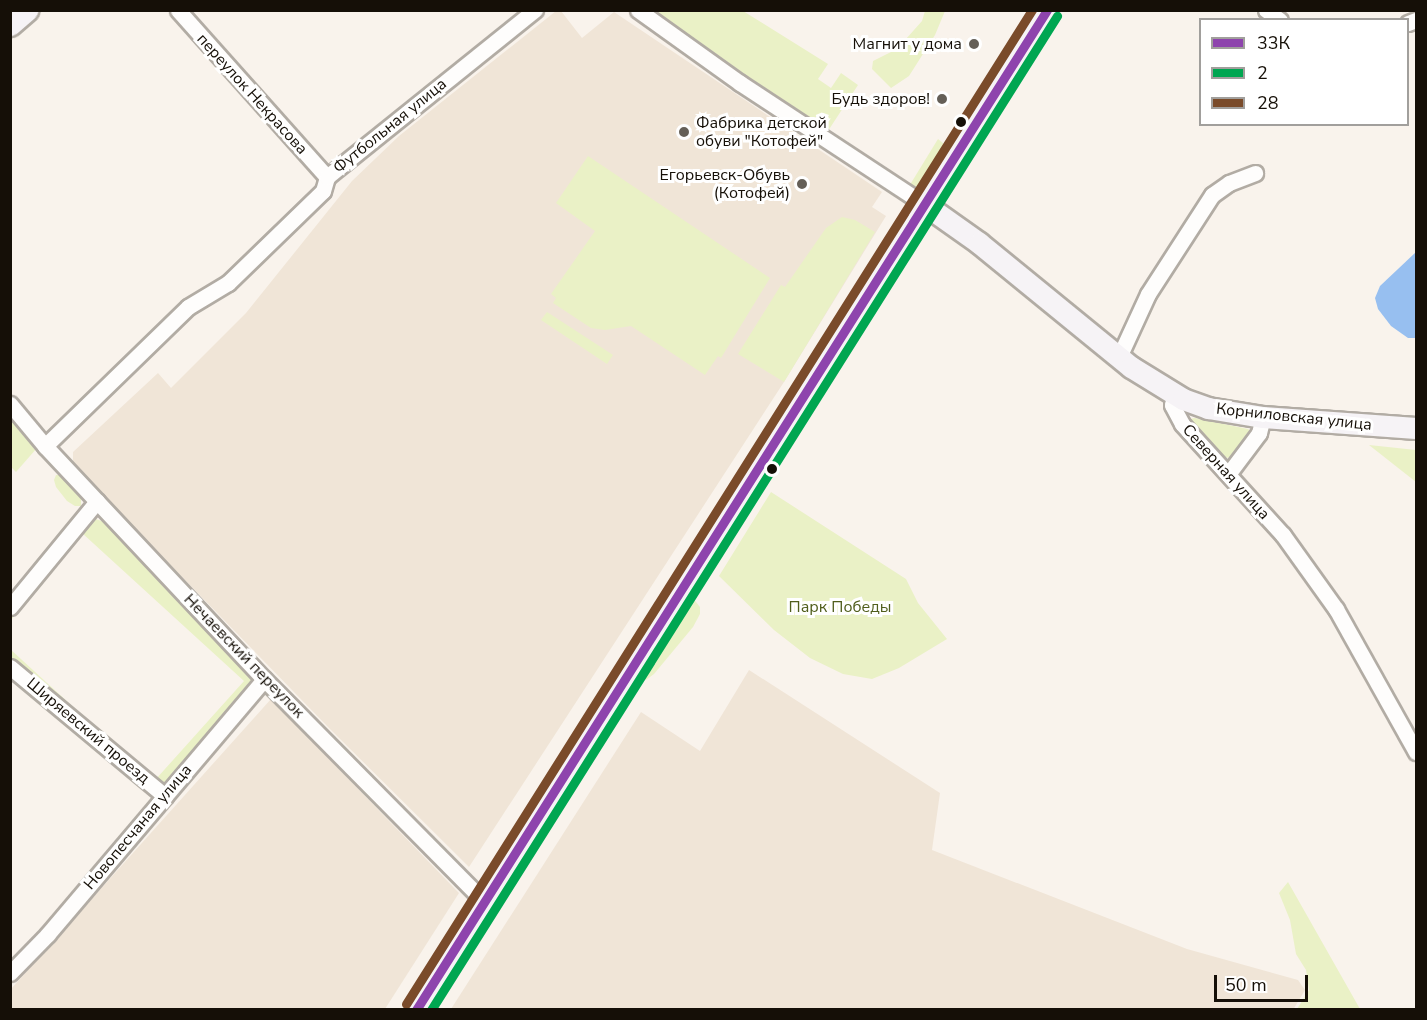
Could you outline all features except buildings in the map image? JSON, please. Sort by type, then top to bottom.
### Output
[{"type":"street","points":[[10,25],[27,10]]},
{"type":"street","name":"переулок Некрасова","points":[[178,10],[327,177]]},
{"type":"street","name":"Футбольная улица","points":[[45,446],[188,307],[228,283],[323,191],[327,177],[536,10]]},
{"type":"street","points":[[638,10],[740,83],[924,204],[979,243],[1119,357],[1174,395]]},
{"type":"street","points":[[416,1010],[1047,10]]},
{"type":"street","points":[[1119,357],[1148,294],[1212,195],[1229,183],[1255,173]]},
{"type":"street","name":"Корниловская улица","points":[[1174,395],[1208,408],[1263,417],[1416,428]]},
{"type":"street","name":"Северная улица","points":[[1174,395],[1172,405],[1182,424],[1283,535],[1336,609],[1416,752]]},
{"type":"street","name":"Нечаевский переулок","points":[[10,404],[45,446],[264,679],[485,902]]},
{"type":"street","points":[[1229,473],[1259,433],[1263,417]]},
{"type":"street","points":[[10,607],[97,501]]},
{"type":"street","name":"Ширяевский проезд","points":[[10,667],[165,796]]},
{"type":"street","name":"Новопесчаная улица","points":[[10,973],[264,679]]},
{"type":"shaded area","points":[[556,11],[561,11],[582,38],[614,12],[882,192],[872,207],[886,216],[784,382],[469,867],[330,729],[73,465],[73,452],[158,373],[171,388],[246,313],[352,181],[399,136]]},
{"type":"shaded area","points":[[749,670],[940,793],[932,850],[1187,949],[1298,980],[1305,990],[1293,1010],[451,1009],[641,712],[700,751]]},
{"type":"shaded area","points":[[271,699],[459,893],[385,1009],[11,1009],[11,989]]},
{"type":"green space","points":[[648,11],[743,11],[828,64],[818,79],[831,88],[841,73],[858,85],[826,134]]},
{"type":"green space","points":[[925,11],[945,11],[935,35],[909,76],[891,88],[872,69],[873,61],[897,49],[922,21]]},
{"type":"green space","points":[[938,139],[943,143],[943,149],[920,186],[908,188]]},
{"type":"green space","points":[[588,156],[770,278],[721,358],[718,356],[705,375],[631,326],[605,330],[591,328],[553,303],[556,298],[551,294],[595,231],[556,203]]},
{"type":"green space","points":[[842,217],[855,220],[875,232],[784,382],[738,354],[781,285],[785,287],[826,228]]},
{"type":"green space","points":[[547,312],[613,355],[607,364],[541,320]]},
{"type":"green space","points":[[10,416],[37,448],[16,472],[11,467]]},
{"type":"green space","points":[[1195,418],[1251,431],[1231,458],[1220,457],[1191,423],[1190,419]]},
{"type":"green space","points":[[1369,445],[1416,450],[1416,482]]},
{"type":"green space","points":[[56,475],[63,475],[76,489],[81,496],[81,506],[75,506],[67,501],[56,487],[54,480]]},
{"type":"green space","name":"Парк Победы","points":[[771,492],[906,579],[918,603],[947,639],[899,668],[872,679],[843,674],[810,658],[774,630],[719,576]]},
{"type":"green space","points":[[90,517],[107,523],[207,628],[253,681],[165,786],[156,779],[244,681],[82,533],[11,620],[10,613]]},
{"type":"green space","points":[[692,597],[700,607],[700,614],[693,627],[654,674],[646,680],[641,677],[641,672],[687,599]]},
{"type":"green space","points":[[10,649],[95,727],[91,730],[11,658]]},
{"type":"green space","points":[[1288,882],[1360,1009],[1297,1009],[1309,990],[1306,970],[1296,954],[1290,920],[1279,893]]},
{"type":"water","points":[[1416,252],[1416,338],[1408,338],[1391,326],[1378,309],[1375,298],[1380,286]]},
{"type":"transit line","name":"28","points":[[406,1004],[1032,10]]},
{"type":"transit line","name":"33К","points":[[416,1010],[1047,10]]},
{"type":"transit line","name":"2","points":[[431,1010],[1057,16]]},
{"type":"place","name":"Магнит у дома","points":[[974,44]]},
{"type":"place","name":"Будь здоров!","points":[[942,99]]},
{"type":"place","name":"Фабрика детской обуви \"Котофей\"","points":[[684,132]]},
{"type":"place","name":"Егорьевск-Обувь (Котофей)","points":[[802,184]]}]
